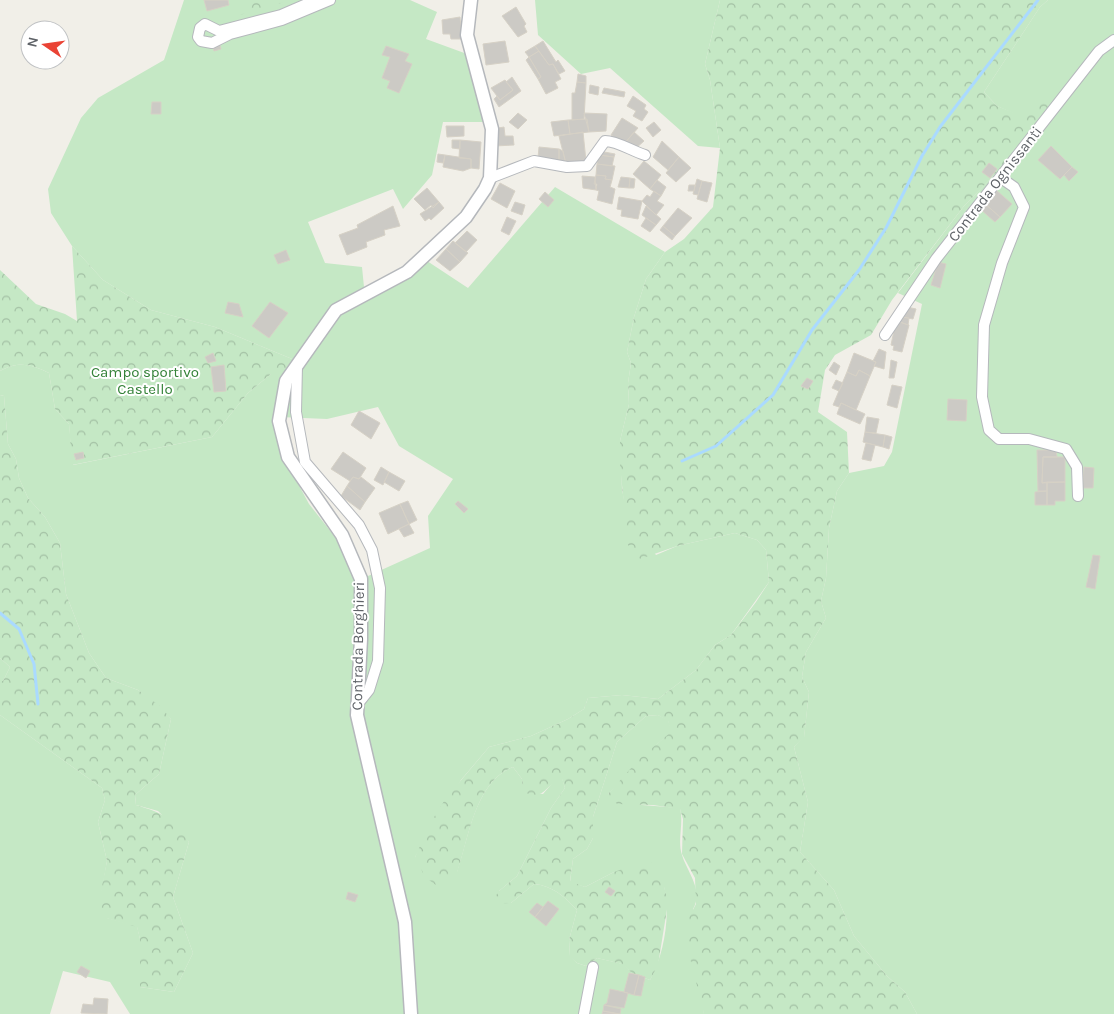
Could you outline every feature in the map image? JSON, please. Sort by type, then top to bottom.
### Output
[{"type":"street","points":[[316,0],[281,15],[220,31],[205,24],[200,28],[198,37],[201,41],[212,43],[230,34],[282,20],[330,0]]},
{"type":"street","name":"Contrada Borghieri","points":[[410,1014],[405,922],[357,715],[361,639],[360,579],[342,534],[288,457],[279,421],[286,381],[336,310],[407,272],[466,217],[485,189],[490,178],[492,129],[467,35],[471,0]]},
{"type":"street","name":"Contrada Ognissanti","points":[[885,335],[936,259],[1099,51],[1114,40]]},
{"type":"street","points":[[490,178],[534,161],[567,166],[587,166],[605,141],[612,141],[621,147],[645,156]]},
{"type":"street","points":[[1001,178],[1014,187],[1024,207],[1002,263],[984,326],[982,397],[989,430],[999,439],[1028,439],[1066,450],[1078,467],[1078,496]]},
{"type":"street","points":[[297,365],[296,412],[305,462],[359,526],[372,550],[380,588],[378,661],[369,690],[357,704]]},
{"type":"street","points":[[584,1014],[593,967]]},
{"type":"green space","points":[[184,0],[410,0],[437,12],[426,39],[467,54],[490,122],[443,122],[432,175],[403,209],[393,189],[308,222],[325,263],[362,267],[365,297],[424,259],[468,288],[555,187],[665,252],[646,279],[634,317],[627,352],[631,363],[628,383],[629,404],[620,441],[622,489],[627,516],[656,555],[677,546],[735,533],[757,540],[766,550],[769,582],[731,635],[715,645],[696,670],[658,699],[622,695],[588,698],[584,709],[568,719],[531,736],[489,747],[461,780],[415,857],[457,872],[475,812],[490,785],[500,774],[513,767],[522,779],[524,792],[543,794],[554,781],[562,778],[565,788],[551,808],[517,876],[499,891],[511,903],[534,884],[553,889],[577,910],[569,940],[570,956],[577,963],[586,966],[597,958],[623,964],[633,974],[650,980],[659,959],[665,934],[667,909],[664,887],[614,872],[585,887],[570,882],[573,859],[587,849],[593,838],[593,817],[617,742],[646,716],[658,715],[668,720],[672,732],[657,744],[608,794],[642,805],[680,808],[681,849],[684,861],[694,881],[697,895],[693,909],[704,1014],[130,1014],[110,982],[63,971],[50,1014],[0,1014],[0,715],[102,788],[105,800],[98,822],[107,861],[100,901],[107,918],[137,926],[140,939],[140,987],[174,992],[193,953],[173,897],[189,842],[158,811],[136,805],[135,795],[159,774],[171,719],[138,690],[106,678],[89,653],[66,594],[60,543],[45,517],[28,498],[19,478],[16,459],[8,444],[4,396],[0,395],[0,371],[13,366],[24,365],[36,367],[49,373],[55,409],[69,424],[73,465],[212,437],[248,393],[271,374],[297,361],[215,327],[151,310],[103,280],[72,246],[51,213],[48,189],[81,118],[98,98],[164,60]],"holes":[[[378,407],[399,446],[453,479],[428,516],[430,548],[357,581],[339,542],[309,504],[289,467],[280,417],[327,419]]]},
{"type":"green space","points":[[236,0],[291,0],[240,15]]},
{"type":"green space","points":[[535,0],[720,0],[705,64],[710,80],[720,148],[698,146],[610,68],[581,74],[538,35]]},
{"type":"green space","points":[[720,0],[1048,0],[1040,7],[984,92],[997,106],[1020,115],[1044,92],[1055,102],[1006,163],[964,206],[892,300],[871,335],[835,355],[825,370],[818,412],[847,432],[849,473],[837,491],[829,528],[826,578],[821,601],[826,618],[806,652],[802,677],[809,692],[804,738],[794,747],[808,802],[800,852],[834,890],[854,936],[887,976],[905,992],[917,1014],[704,1014],[686,942],[687,921],[696,904],[695,878],[682,854],[683,819],[680,809],[653,805],[617,804],[608,794],[640,758],[671,732],[668,721],[658,715],[646,716],[617,742],[593,817],[593,838],[587,849],[573,859],[570,881],[585,887],[614,872],[648,860],[660,869],[668,903],[658,965],[650,980],[633,974],[622,964],[597,958],[586,966],[577,963],[570,957],[569,940],[577,910],[553,889],[534,884],[511,903],[490,904],[499,891],[517,876],[551,808],[565,788],[562,779],[537,795],[523,792],[522,779],[513,767],[500,774],[490,785],[475,812],[457,873],[437,886],[425,877],[415,857],[431,822],[446,798],[489,747],[531,736],[568,719],[584,709],[588,698],[622,695],[658,699],[696,670],[715,645],[731,635],[769,582],[766,550],[757,540],[735,533],[677,546],[640,559],[628,545],[620,465],[620,441],[629,404],[628,383],[631,363],[627,352],[634,317],[646,279],[665,252],[684,239],[713,207],[720,148],[710,80],[705,64]]},
{"type":"green space","points":[[1048,0],[1114,0],[1114,1014],[917,1014],[905,992],[887,976],[854,936],[834,890],[800,852],[808,802],[794,747],[804,737],[809,692],[802,677],[806,652],[826,618],[821,601],[826,578],[829,528],[837,491],[849,473],[884,466],[892,452],[922,304],[898,293],[964,206],[1006,163],[1044,93],[1020,116],[997,106],[984,92],[1040,7]]},
{"type":"green space","name":"Campo sportivo Castello","points":[[72,246],[103,280],[151,310],[215,327],[297,361],[287,376],[271,374],[248,393],[212,437],[72,465],[69,424],[55,409],[49,373],[36,367],[24,365],[13,366],[0,371],[0,270],[36,304],[65,314],[77,321]]},
{"type":"green space","points":[[0,395],[4,396],[8,444],[16,459],[19,478],[28,498],[45,517],[60,543],[66,594],[89,653],[106,678],[138,690],[160,706],[171,719],[159,774],[135,795],[136,805],[167,818],[178,827],[189,842],[173,897],[193,953],[174,992],[140,987],[140,939],[137,927],[106,918],[99,901],[107,861],[98,822],[105,800],[102,788],[0,715],[0,681],[3,681],[10,667],[0,658]]},
{"type":"green space","points":[[0,658],[10,667],[3,681],[0,681]]},
{"type":"building","points":[[204,0],[228,0],[229,5],[207,11]]},
{"type":"building","points":[[516,7],[526,24],[524,26],[527,32],[518,37],[502,16]]},
{"type":"building","points":[[460,17],[462,39],[451,39],[450,34],[443,34],[442,20]]},
{"type":"building","points":[[505,41],[509,62],[486,65],[483,44]]},
{"type":"building","points":[[543,41],[556,62],[558,60],[565,71],[559,74],[553,64],[549,65],[535,46]]},
{"type":"building","points":[[219,42],[221,49],[214,51],[212,44]]},
{"type":"building","points":[[386,46],[409,54],[405,61],[412,64],[399,93],[387,88],[390,81],[382,78],[390,57],[382,55]]},
{"type":"building","points":[[535,46],[539,51],[529,57],[525,52]]},
{"type":"building","points":[[539,51],[549,65],[553,64],[561,79],[555,82],[558,88],[546,94],[538,79],[541,77],[529,57]]},
{"type":"building","points":[[529,57],[541,77],[538,79],[526,60]]},
{"type":"building","points":[[578,74],[586,76],[586,83],[577,82]]},
{"type":"building","points":[[512,77],[521,91],[499,107],[494,99],[497,96],[500,100],[513,90],[506,82]]},
{"type":"building","points":[[505,80],[513,90],[500,100],[491,88]]},
{"type":"building","points":[[577,82],[586,83],[584,119],[572,120],[572,93],[575,93]]},
{"type":"building","points":[[590,85],[599,87],[598,95],[589,93]]},
{"type":"building","points":[[604,88],[625,92],[624,97],[602,93]]},
{"type":"building","points":[[633,96],[646,105],[644,109],[648,112],[642,121],[633,116],[636,111],[627,106]]},
{"type":"building","points":[[152,102],[161,102],[161,114],[151,114]]},
{"type":"building","points":[[518,113],[527,120],[518,129],[509,122]]},
{"type":"building","points":[[584,113],[607,114],[606,131],[589,132]]},
{"type":"building","points":[[622,118],[638,128],[624,144],[611,135]]},
{"type":"building","points":[[587,119],[589,132],[570,134],[568,120]]},
{"type":"building","points":[[568,120],[570,134],[554,136],[551,122]]},
{"type":"building","points":[[654,122],[661,130],[653,137],[646,128]]},
{"type":"building","points":[[446,126],[464,126],[464,136],[447,137]]},
{"type":"building","points":[[504,127],[505,136],[513,136],[514,145],[495,146],[493,129]]},
{"type":"building","points":[[583,132],[586,161],[566,164],[559,136]]},
{"type":"building","points":[[634,132],[644,141],[635,149],[624,144]]},
{"type":"building","points":[[452,140],[460,140],[460,149],[452,148]]},
{"type":"building","points":[[460,140],[481,142],[479,169],[471,168],[471,159],[459,158]]},
{"type":"building","points":[[662,141],[679,157],[668,170],[653,157]]},
{"type":"building","points":[[1051,146],[1072,167],[1060,179],[1038,160]]},
{"type":"building","points":[[539,147],[559,149],[559,160],[538,158]]},
{"type":"building","points":[[559,149],[563,151],[566,164],[556,162],[556,159],[559,160]]},
{"type":"building","points":[[599,151],[615,154],[614,157],[599,155]]},
{"type":"building","points":[[438,154],[445,155],[443,163],[437,162]]},
{"type":"building","points":[[445,155],[471,159],[471,168],[463,171],[443,167]]},
{"type":"building","points":[[599,155],[614,157],[612,166],[597,164]]},
{"type":"building","points":[[679,157],[691,168],[676,182],[666,173]]},
{"type":"building","points":[[644,161],[661,175],[650,189],[633,174]]},
{"type":"building","points":[[989,163],[997,169],[990,178],[982,172]]},
{"type":"building","points":[[597,164],[615,166],[612,180],[605,179],[606,176],[596,175]]},
{"type":"building","points":[[1072,167],[1078,172],[1069,181],[1064,175]]},
{"type":"building","points":[[596,175],[606,176],[605,179],[612,180],[610,187],[615,189],[612,204],[597,200],[599,191],[596,190],[597,184],[594,184]]},
{"type":"building","points":[[582,176],[595,177],[596,190],[583,188]]},
{"type":"building","points":[[621,177],[630,178],[629,188],[618,187]]},
{"type":"building","points":[[630,178],[635,179],[634,188],[629,188]]},
{"type":"building","points":[[697,179],[702,181],[698,195],[693,194]]},
{"type":"building","points":[[657,180],[666,187],[661,196],[650,189]]},
{"type":"building","points":[[702,181],[712,183],[707,202],[697,199]]},
{"type":"building","points":[[500,183],[515,191],[507,208],[491,199]]},
{"type":"building","points":[[689,185],[695,185],[694,191],[688,191]]},
{"type":"building","points":[[427,188],[439,202],[433,208],[431,205],[425,210],[414,199]]},
{"type":"building","points":[[996,190],[1012,204],[1000,217],[984,203]]},
{"type":"building","points":[[654,191],[661,196],[657,201],[664,205],[656,215],[642,201],[647,195],[650,197]]},
{"type":"building","points":[[545,192],[554,200],[548,207],[539,199]]},
{"type":"building","points":[[619,197],[642,201],[638,219],[621,216],[622,210],[617,209]]},
{"type":"building","points":[[439,202],[444,208],[431,220],[429,218],[425,221],[420,214]]},
{"type":"building","points":[[515,202],[525,205],[522,215],[511,211]]},
{"type":"building","points":[[984,203],[1000,217],[995,222],[979,208]]},
{"type":"building","points":[[393,206],[400,226],[384,230],[385,235],[366,242],[367,247],[347,255],[339,235],[358,228],[357,225]]},
{"type":"building","points":[[646,206],[661,219],[656,225],[642,215]]},
{"type":"building","points":[[678,208],[692,218],[675,236],[663,226]]},
{"type":"building","points":[[507,217],[516,221],[509,235],[501,231]]},
{"type":"building","points":[[646,218],[656,225],[650,232],[641,226]]},
{"type":"building","points":[[663,226],[675,236],[672,240],[660,230]]},
{"type":"building","points":[[467,231],[477,240],[466,252],[455,243]]},
{"type":"building","points":[[453,241],[468,253],[460,262],[446,249]]},
{"type":"building","points":[[446,249],[460,262],[450,271],[436,260]]},
{"type":"building","points":[[286,250],[290,260],[278,264],[274,255]]},
{"type":"building","points":[[938,262],[946,264],[940,288],[931,285]]},
{"type":"building","points":[[228,302],[239,304],[243,317],[225,313]]},
{"type":"building","points":[[270,302],[288,313],[269,338],[252,326]]},
{"type":"building","points":[[907,307],[916,309],[913,319],[902,317]]},
{"type":"building","points":[[902,317],[909,318],[908,325],[900,322]]},
{"type":"building","points":[[896,321],[909,325],[902,352],[893,350],[894,346],[891,345]]},
{"type":"building","points":[[879,349],[886,352],[884,369],[874,366],[876,362],[873,361]]},
{"type":"building","points":[[213,353],[216,361],[208,363],[205,357]]},
{"type":"building","points":[[854,353],[876,362],[870,376],[859,370],[856,376],[847,372]]},
{"type":"building","points":[[891,360],[897,362],[894,378],[889,378]]},
{"type":"building","points":[[834,362],[840,366],[836,375],[829,370]]},
{"type":"building","points":[[224,365],[226,391],[214,392],[211,367]]},
{"type":"building","points":[[859,370],[870,376],[856,410],[841,403],[839,407],[833,405],[847,372],[856,376]]},
{"type":"building","points":[[807,378],[813,381],[808,389],[801,386]]},
{"type":"building","points":[[836,380],[843,383],[839,391],[832,388]]},
{"type":"building","points":[[892,385],[902,387],[897,408],[887,405]]},
{"type":"building","points":[[948,399],[967,400],[966,421],[947,420]]},
{"type":"building","points":[[841,403],[865,414],[860,424],[837,414]]},
{"type":"building","points":[[359,411],[380,423],[371,439],[351,425]]},
{"type":"building","points":[[867,417],[879,419],[876,433],[865,432]]},
{"type":"building","points":[[865,432],[885,435],[883,447],[863,442]]},
{"type":"building","points":[[885,435],[892,437],[889,449],[883,447]]},
{"type":"building","points":[[866,443],[875,445],[871,461],[862,459]]},
{"type":"building","points":[[1037,450],[1056,450],[1057,457],[1043,457],[1042,483],[1047,482],[1047,491],[1038,491]]},
{"type":"building","points":[[83,452],[84,458],[76,460],[74,454]]},
{"type":"building","points":[[343,452],[366,468],[359,479],[353,477],[350,481],[331,469]]},
{"type":"building","points":[[1043,457],[1065,457],[1065,482],[1042,483]]},
{"type":"building","points":[[381,467],[389,472],[383,485],[374,480]]},
{"type":"building","points":[[1084,467],[1094,468],[1093,488],[1083,488]]},
{"type":"building","points":[[389,472],[405,481],[399,491],[384,482]]},
{"type":"building","points":[[353,477],[359,479],[361,477],[375,488],[365,502],[347,486]]},
{"type":"building","points":[[1047,482],[1065,482],[1065,501],[1055,501],[1055,505],[1047,505]]},
{"type":"building","points":[[347,486],[365,502],[360,510],[341,496]]},
{"type":"building","points":[[1047,491],[1047,505],[1035,505],[1035,492]]},
{"type":"building","points":[[408,501],[417,520],[409,524],[400,504]]},
{"type":"building","points":[[458,501],[468,509],[464,513],[455,504]]},
{"type":"building","points":[[400,504],[409,524],[388,534],[379,513]]},
{"type":"building","points":[[409,524],[414,533],[404,537],[399,529]]},
{"type":"building","points":[[1093,555],[1100,556],[1095,589],[1086,587]]},
{"type":"building","points":[[609,887],[615,891],[611,896],[605,892]]},
{"type":"building","points":[[348,892],[358,895],[355,902],[346,899]]},
{"type":"building","points":[[548,901],[559,909],[546,926],[535,917]]},
{"type":"building","points":[[537,903],[543,907],[535,917],[529,912]]},
{"type":"building","points":[[81,966],[90,971],[86,978],[77,972]]},
{"type":"building","points":[[629,973],[639,975],[634,995],[624,992]]},
{"type":"building","points":[[639,975],[645,977],[641,996],[634,995]]},
{"type":"building","points":[[610,989],[628,993],[624,1008],[604,1005],[607,1003]]},
{"type":"building","points":[[94,998],[108,999],[107,1014],[81,1013],[83,1004],[93,1005]]},
{"type":"building","points":[[604,1005],[621,1009],[620,1014],[603,1011]]},
{"type":"building","points":[[603,1011],[618,1014],[602,1014]]},
{"type":"waterway","points":[[682,461],[716,446],[773,395],[812,330],[859,270],[886,228],[922,156],[940,127],[1038,0]]},
{"type":"waterway","points":[[0,613],[19,629],[34,664],[38,704]]}]
